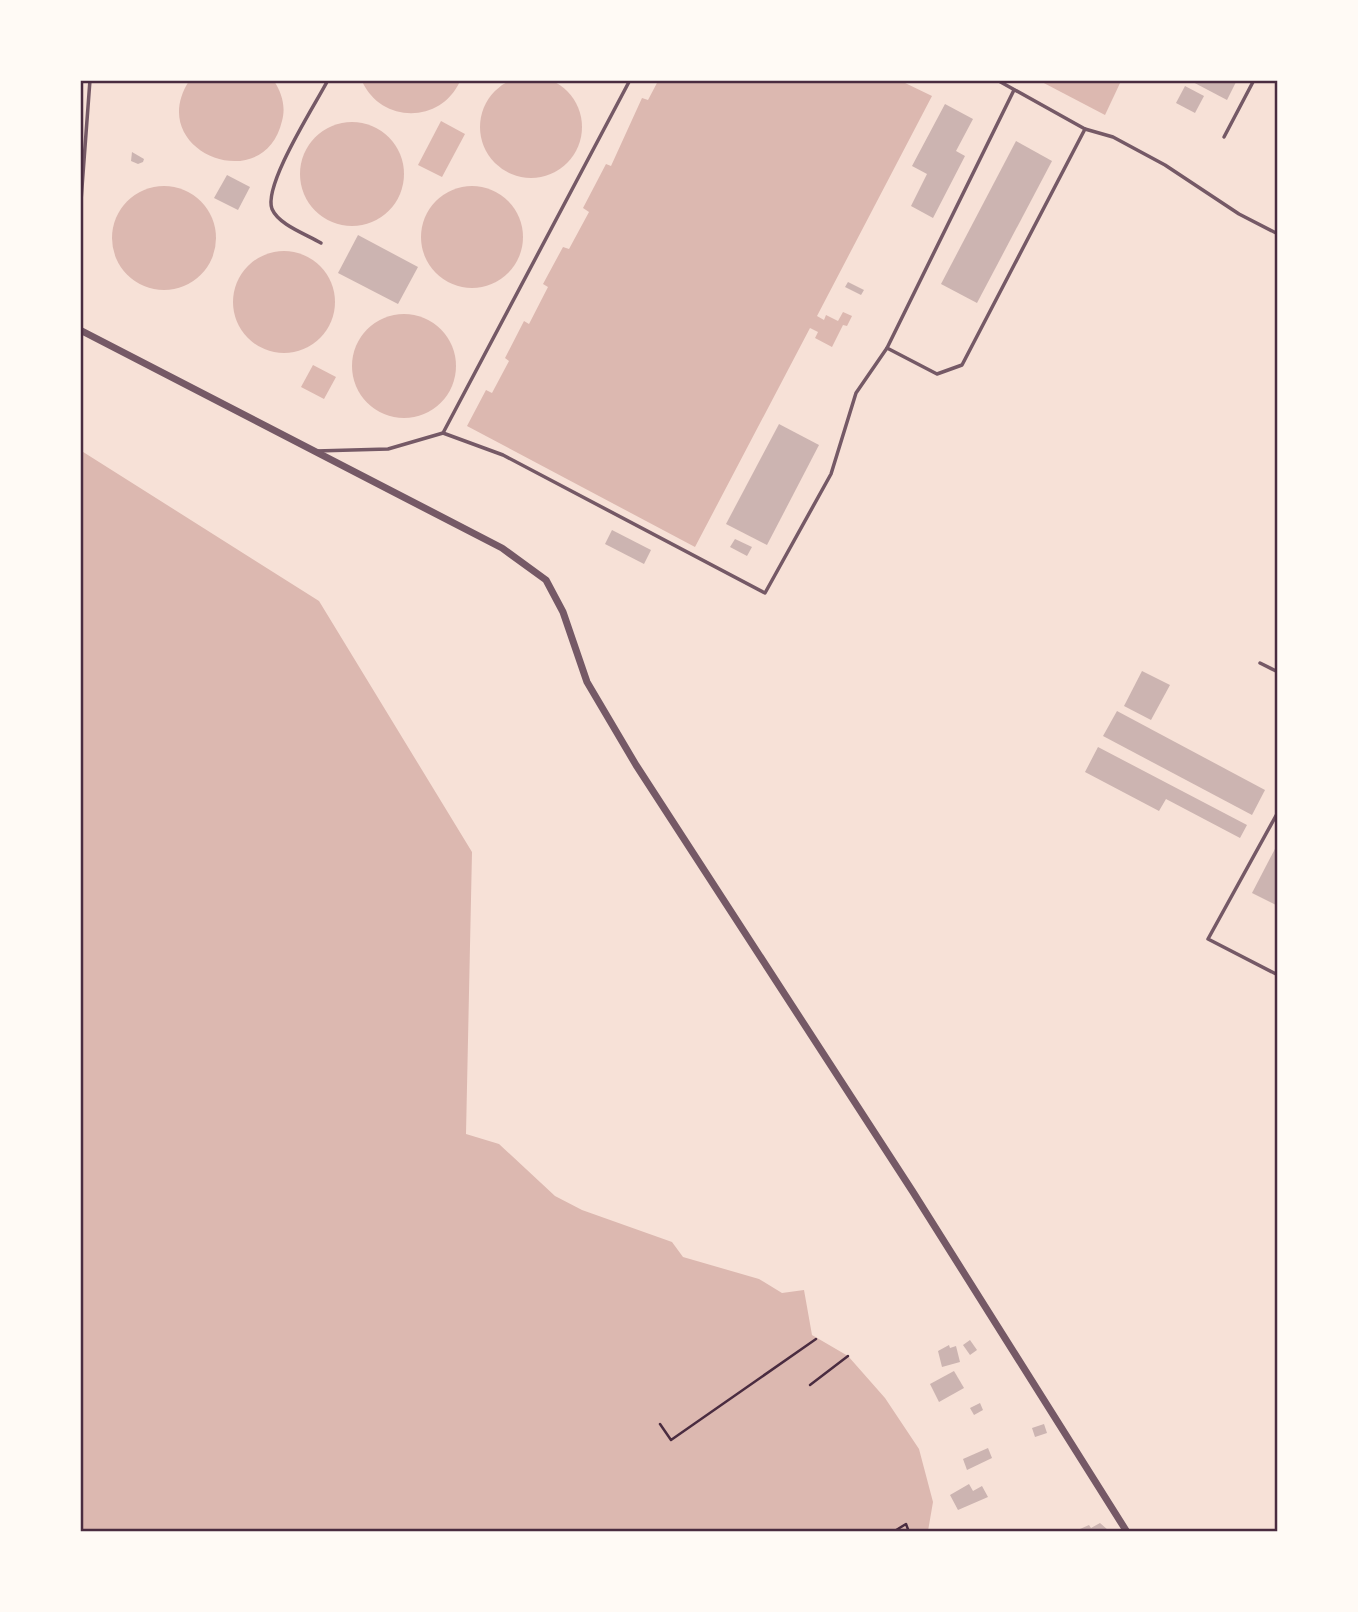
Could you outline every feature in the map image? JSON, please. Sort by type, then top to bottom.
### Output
[{"type":"street","points":[[80,330],[502,548],[546,580],[563,612],[587,682],[624,745],[913,1192],[1127,1531]]},
{"type":"lane","points":[[80,214],[90,80]]},
{"type":"lane","points":[[321,243],[277,217],[272,208],[271,197],[277,177],[328,80]]},
{"type":"lane","points":[[443,433],[630,80]]},
{"type":"lane","points":[[997,80],[1085,130],[1113,137],[1165,165],[1240,214],[1278,234]]},
{"type":"lane","points":[[1224,137],[1254,80]]},
{"type":"lane","points":[[313,451],[388,449],[443,433],[503,455],[765,593],[831,474],[856,393],[887,348],[1014,90]]},
{"type":"lane","points":[[887,348],[937,374],[962,365],[1085,130]]},
{"type":"lane","points":[[1259,663],[1278,672]]},
{"type":"lane","points":[[1278,812],[1208,940],[1278,975]]},
{"type":"path","points":[[660,1424],[671,1440],[816,1339]]},
{"type":"path","points":[[810,1385],[848,1356]]},
{"type":"path","points":[[894,1531],[906,1524],[909,1531]]},
{"type":"shaded area","points":[[531,76],[560,84],[574,98],[582,127],[574,156],[560,170],[531,178],[502,170],[488,156],[480,127],[488,98],[502,84]]},
{"type":"shaded area","points":[[189,81],[274,81],[281,95],[284,111],[271,145],[254,158],[233,161],[212,156],[194,145],[182,128],[179,106]]},
{"type":"shaded area","points":[[362,81],[460,81],[451,95],[439,105],[426,111],[411,113],[396,111],[383,105],[371,95]]},
{"type":"shaded area","points":[[658,81],[901,81],[932,96],[817,316],[824,320],[826,315],[838,321],[843,312],[852,316],[847,326],[843,325],[832,347],[815,338],[818,332],[810,328],[695,547],[467,426],[486,390],[492,393],[509,361],[505,358],[524,321],[529,324],[548,287],[543,284],[563,247],[569,249],[589,212],[583,208],[606,164],[611,166],[642,98],[648,100]]},
{"type":"shaded area","points":[[1040,81],[1121,81],[1105,115]]},
{"type":"shaded area","points":[[441,121],[465,134],[442,177],[418,165]]},
{"type":"shaded area","points":[[352,122],[372,126],[389,137],[400,154],[404,174],[400,194],[389,211],[372,222],[352,226],[332,222],[315,211],[304,194],[300,174],[304,154],[315,137],[332,126]]},
{"type":"shaded area","points":[[164,186],[184,190],[207,209],[212,218],[216,238],[212,258],[193,281],[184,286],[164,290],[144,286],[121,267],[116,258],[112,238],[116,218],[135,195],[144,190]]},
{"type":"shaded area","points":[[472,186],[501,194],[515,208],[523,237],[515,266],[501,280],[472,288],[443,280],[429,266],[421,237],[429,208],[443,194]]},
{"type":"shaded area","points":[[284,251],[313,259],[327,273],[335,302],[327,331],[313,345],[284,353],[255,345],[241,331],[233,302],[241,273],[255,259]]},
{"type":"shaded area","points":[[404,314],[424,318],[441,329],[452,346],[456,366],[452,386],[441,403],[424,414],[404,418],[384,414],[367,403],[356,386],[352,366],[356,346],[367,329],[384,318]]},
{"type":"shaded area","points":[[313,365],[336,377],[324,399],[301,387]]},
{"type":"shaded area","points":[[80,450],[319,601],[472,852],[466,1134],[499,1144],[555,1196],[582,1210],[672,1242],[683,1257],[759,1279],[782,1293],[804,1290],[812,1335],[848,1356],[885,1398],[919,1449],[933,1502],[928,1531],[81,1531]]},
{"type":"building","points":[[1189,80],[1237,80],[1227,100]]},
{"type":"building","points":[[1185,86],[1204,96],[1195,113],[1176,103]]},
{"type":"building","points":[[945,104],[973,119],[956,151],[965,156],[933,218],[911,206],[927,174],[912,166]]},
{"type":"building","points":[[1016,141],[1052,161],[977,303],[941,284]]},
{"type":"building","points":[[132,152],[144,159],[143,162],[138,164],[131,161]]},
{"type":"building","points":[[227,175],[250,187],[238,210],[214,198]]},
{"type":"building","points":[[358,235],[418,267],[398,304],[338,273]]},
{"type":"building","points":[[848,282],[864,290],[861,295],[845,287]]},
{"type":"building","points":[[779,424],[819,445],[767,545],[726,524]]},
{"type":"building","points":[[612,530],[651,550],[644,564],[605,544]]},
{"type":"building","points":[[735,539],[752,547],[747,556],[730,547]]},
{"type":"building","points":[[1142,671],[1170,685],[1151,720],[1124,706]]},
{"type":"building","points":[[1117,711],[1265,790],[1252,815],[1103,736]]},
{"type":"building","points":[[1098,747],[1247,825],[1240,838],[1166,799],[1159,811],[1085,772]]},
{"type":"building","points":[[1278,843],[1278,906],[1252,893]]},
{"type":"building","points":[[970,1340],[977,1350],[970,1355],[963,1345]]},
{"type":"building","points":[[949,1345],[950,1348],[956,1346],[960,1362],[942,1367],[938,1351]]},
{"type":"building","points":[[954,1371],[964,1388],[939,1402],[930,1384]]},
{"type":"building","points":[[980,1403],[983,1410],[974,1415],[970,1408]]},
{"type":"building","points":[[1044,1424],[1047,1433],[1035,1437],[1032,1428]]},
{"type":"building","points":[[988,1448],[992,1458],[967,1470],[963,1459]]},
{"type":"building","points":[[969,1484],[973,1491],[982,1486],[988,1497],[958,1510],[950,1495]]},
{"type":"building","points":[[1100,1523],[1108,1530],[1080,1529],[1089,1525],[1091,1528]]}]
